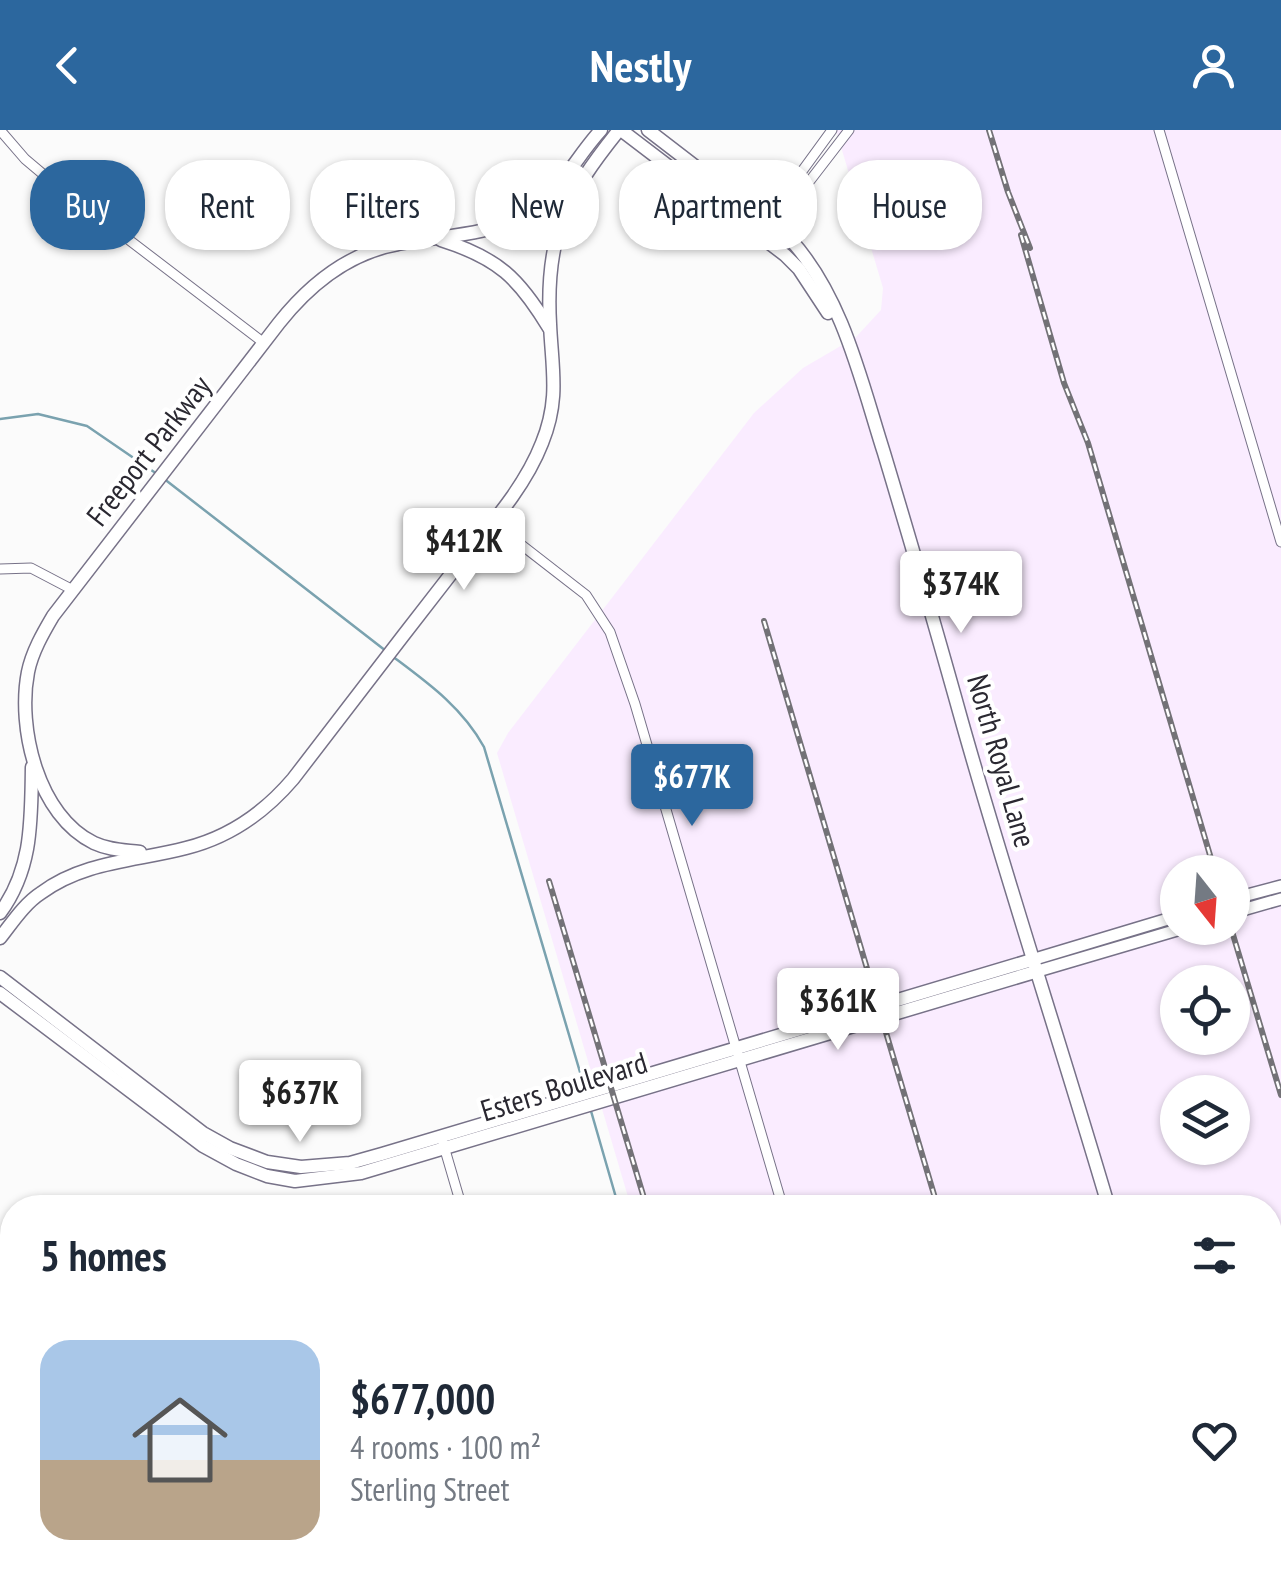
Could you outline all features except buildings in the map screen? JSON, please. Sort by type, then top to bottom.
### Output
[{"type":"main road","points":[[455,237],[476,234],[524,215],[562,182],[601,130]]},
{"type":"main road","points":[[0,938],[31,900],[53,885],[95,867],[214,839],[266,809],[294,778],[492,522],[537,457],[551,419],[556,381],[549,282],[554,234],[586,173],[620,130],[663,160]]},
{"type":"main road","name":"North Royal Lane","points":[[648,130],[684,160]]},
{"type":"main road","points":[[660,130],[670,148]]},
{"type":"main road","points":[[455,244],[503,267],[524,288],[550,328]]},
{"type":"main road","name":"Freeport Parkway","points":[[32,759],[25,728],[28,673],[42,635],[301,297],[341,264],[378,250]]},
{"type":"main road","name":"North Royal Lane","points":[[782,250],[842,330],[855,359],[1104,1195]]},
{"type":"main road","points":[[32,759],[49,797],[82,836],[109,848],[152,853]]},
{"type":"main road","points":[[0,913],[27,856],[32,759]]},
{"type":"main road","name":"Esters Boulevard","points":[[0,993],[203,1146],[267,1176],[295,1181],[337,1178],[443,1142],[1036,965]]},
{"type":"main road","name":"Esters Boulevard","points":[[0,977],[203,1133],[254,1158],[301,1167],[324,1166],[443,1142]]},
{"type":"street","points":[[0,130],[25,159],[264,343]]},
{"type":"street","points":[[812,160],[832,130]]},
{"type":"street","points":[[817,168],[848,130]]},
{"type":"street","points":[[1159,130],[1281,542]]},
{"type":"street","points":[[492,522],[586,595],[610,632],[635,704],[779,1195]]},
{"type":"street","points":[[0,569],[31,568],[73,590]]},
{"type":"street","points":[[1250,894],[1281,886]]},
{"type":"street","points":[[1250,907],[1281,898]]},
{"type":"street","name":"Esters Boulevard","points":[[1036,965],[1160,928]]},
{"type":"street","points":[[443,1142],[458,1195]]},
{"type":"shaded area","points":[[836,130],[1281,130],[1281,1195],[627,1195],[497,753],[508,733],[754,413],[803,368],[856,337],[881,310],[883,288],[872,250],[982,250],[982,160],[845,160]]},
{"type":"waterway","points":[[0,419],[38,414],[87,426],[157,474]]},
{"type":"waterway","points":[[163,478],[386,651]]},
{"type":"waterway","points":[[392,656],[455,708],[484,747],[585,1089]]},
{"type":"waterway","points":[[591,1111],[615,1195]]},
{"type":"railway","points":[[989,130],[1030,248]]},
{"type":"railway","points":[[1021,235],[1064,383],[1088,443],[1210,855]]},
{"type":"railway","points":[[764,621],[934,1195]]},
{"type":"railway","points":[[549,881],[643,1195]]},
{"type":"railway","points":[[1236,945],[1281,1095]]}]
